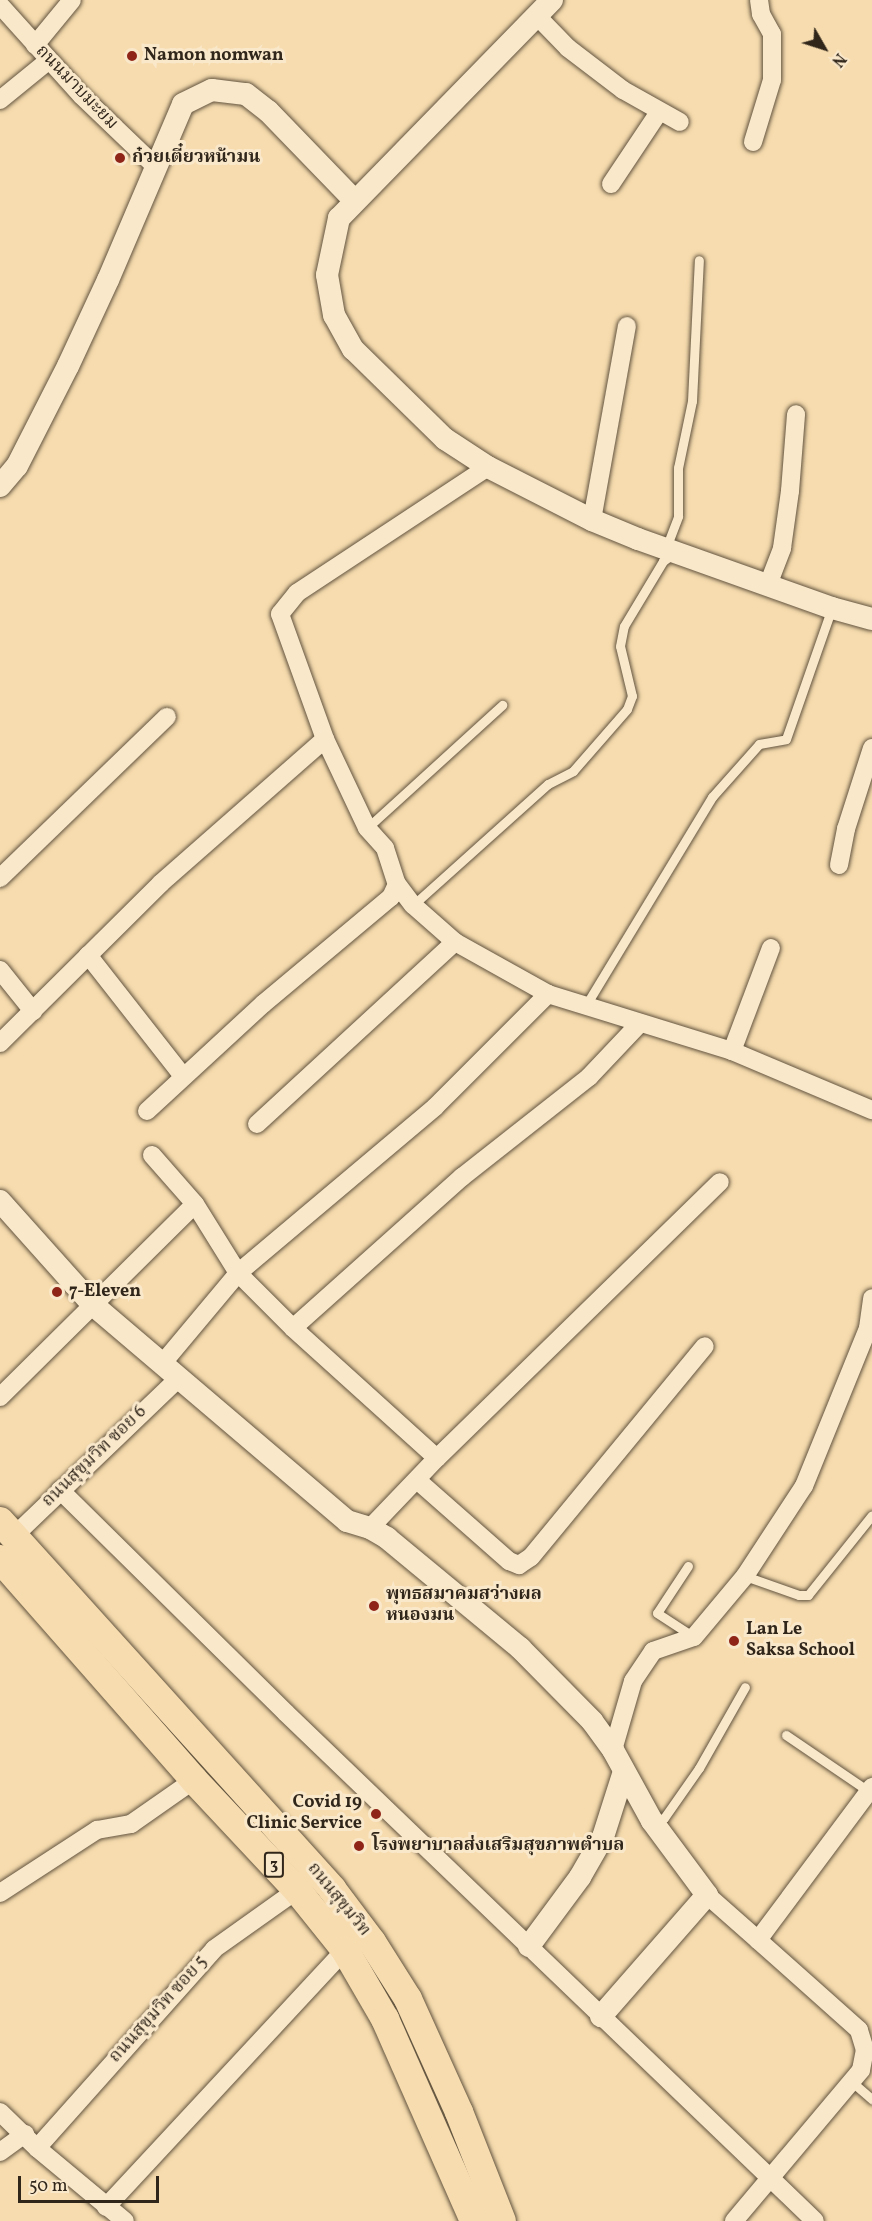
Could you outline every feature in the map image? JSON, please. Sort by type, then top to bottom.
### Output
[{"type":"main road","name":"ถนนสุขุมวิท","points":[[5,1539],[194,1780],[297,1890],[345,1950],[385,2019],[474,2221]]},
{"type":"main road","name":"ถนนสุขุมวิท","points":[[5,1539],[332,1889],[372,1942],[408,1999],[459,2112],[502,2221]]},
{"type":"street","points":[[35,45],[72,0]]},
{"type":"street","points":[[753,142],[772,80],[772,34],[761,14],[759,0]]},
{"type":"street","points":[[680,122],[623,90],[568,48],[544,7],[339,218],[327,275],[334,315],[353,349],[428,423],[445,439],[488,466],[592,520],[671,551],[832,608],[872,619]]},
{"type":"street","name":"ถนนมาบมะยม","points":[[2,14],[156,167]]},
{"type":"street","points":[[0,100],[49,60]]},
{"type":"street","points":[[0,486],[17,466],[68,366],[108,280],[183,104],[212,90],[246,94],[268,111],[354,200]]},
{"type":"street","points":[[610,184],[659,112]]},
{"type":"street","points":[[592,520],[627,326]]},
{"type":"street","points":[[768,585],[782,548],[790,491],[796,414]]},
{"type":"street","points":[[488,466],[411,520],[297,592],[280,614],[325,739],[368,828],[385,848],[397,884],[413,905],[455,942],[548,994],[732,1052],[872,1110]]},
{"type":"street","points":[[0,878],[167,717]]},
{"type":"street","points":[[0,1043],[162,883],[325,739]]},
{"type":"street","points":[[839,865],[846,829],[872,748]]},
{"type":"street","points":[[147,1111],[263,1004],[391,897],[397,884]]},
{"type":"street","points":[[257,1124],[455,942]]},
{"type":"street","points":[[732,1052],[771,948]]},
{"type":"street","points":[[88,955],[183,1076]]},
{"type":"street","points":[[0,970],[33,1011]]},
{"type":"street","name":"ถนนสุขุมวิท ซอย 6","points":[[5,1539],[60,1490],[170,1371],[238,1273],[435,1107],[548,994]]},
{"type":"street","points":[[293,1328],[462,1177],[589,1077],[640,1023]]},
{"type":"street","points":[[152,1155],[195,1204],[238,1273],[293,1328],[436,1458]]},
{"type":"street","points":[[370,1528],[436,1458],[720,1182]]},
{"type":"street","points":[[0,1202],[92,1304],[170,1371],[347,1521],[370,1528],[387,1538],[520,1648],[592,1721],[613,1750],[652,1821],[707,1895],[859,2030],[865,2050],[861,2073],[734,2221]]},
{"type":"street","points":[[0,1397],[195,1204]]},
{"type":"street","points":[[613,1750],[633,1680],[653,1651],[694,1637],[745,1576],[804,1486],[868,1328],[872,1298]]},
{"type":"street","points":[[417,1480],[509,1561],[519,1565],[531,1557],[705,1346]]},
{"type":"street","points":[[60,1490],[286,1713],[814,2221]]},
{"type":"street","points":[[528,1946],[580,1877],[603,1837],[624,1770]]},
{"type":"street","points":[[0,1893],[98,1830],[131,1824],[194,1780]]},
{"type":"street","points":[[758,1940],[870,1789]]},
{"type":"street","name":"ถนนสุขุมวิท ซอย 5","points":[[37,2148],[214,1949],[297,1890]]},
{"type":"street","points":[[601,2016],[707,1895]]},
{"type":"street","points":[[106,2206],[345,1950]]},
{"type":"street","points":[[0,2112],[37,2148],[125,2221]]},
{"type":"street","points":[[0,2152],[24,2134]]},
{"type":"lane","points":[[413,905],[548,784],[573,771],[627,709],[632,696],[620,646],[624,626],[671,551],[678,516],[678,468],[692,402],[699,260]]},
{"type":"lane","points":[[586,1005],[712,797],[759,744],[786,739],[832,608]]},
{"type":"lane","points":[[368,828],[502,705]]},
{"type":"lane","points":[[745,1576],[799,1596],[808,1595],[872,1515]]},
{"type":"lane","points":[[688,1566],[657,1613],[694,1637]]},
{"type":"lane","points":[[652,1821],[664,1818],[699,1768],[745,1687]]},
{"type":"lane","points":[[786,1735],[870,1789]]},
{"type":"lane","points":[[861,2073],[872,2099]]},
{"type":"place","name":"Namon nomwan","points":[[132,56]]},
{"type":"place","name":"ก๋วยเตี๋ยวหน้ามน","points":[[120,158]]},
{"type":"place","name":"7-Eleven","points":[[57,1292]]},
{"type":"place","name":"พุทธสมาคมสว่างผล หนองมน","points":[[374,1606]]},
{"type":"place","name":"Lan Le Saksa School","points":[[734,1641]]},
{"type":"place","name":"Covid 19 Clinic Service","points":[[376,1814]]},
{"type":"place","name":"โรงพยาบาลส่งเสริมสุขภาพตำบล","points":[[359,1846]]}]
